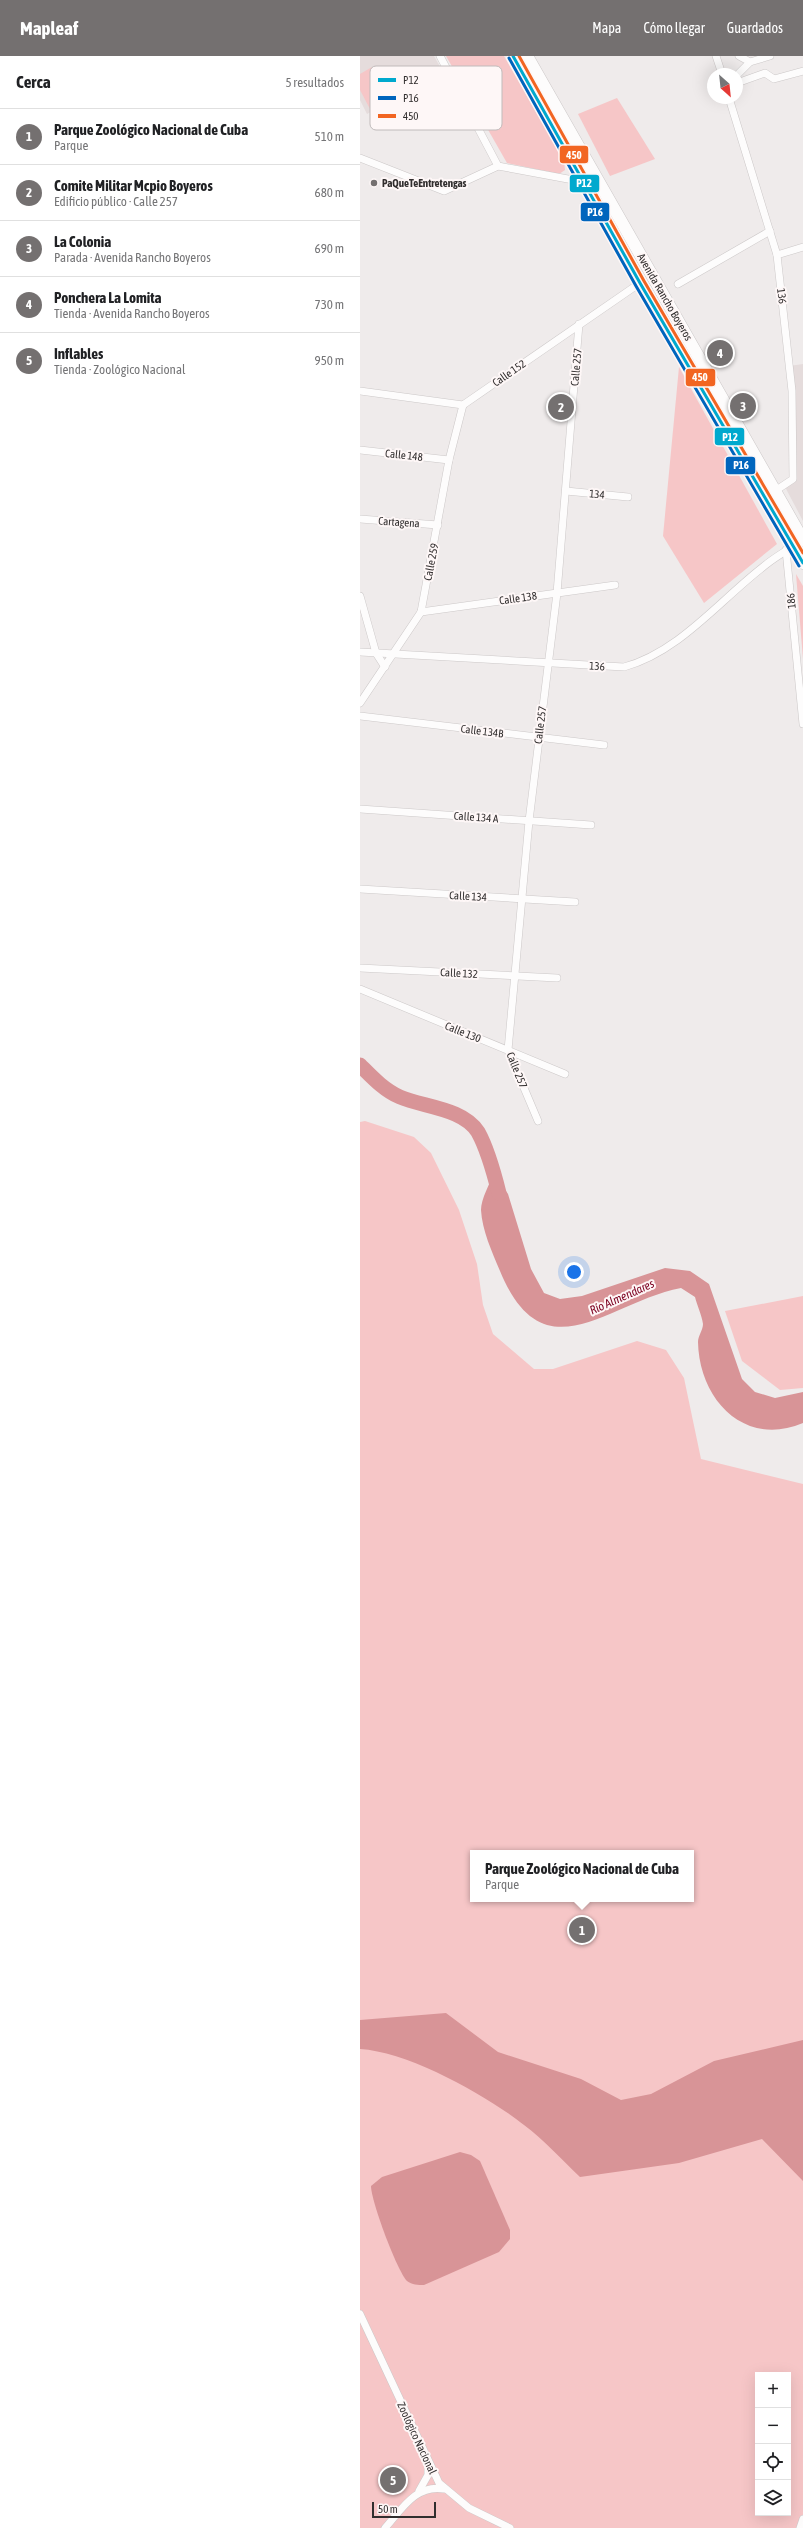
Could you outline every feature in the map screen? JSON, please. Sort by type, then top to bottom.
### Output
[{"type":"highway","name":"Avenida Rancho Boyeros","points":[[513,56],[586,183],[584,182],[640,282],[794,545],[803,563]]},
{"type":"highway","name":"Avenida Rancho Boyeros","points":[[526,56],[774,491],[794,545]]},
{"type":"street","points":[[440,56],[445,66]]},
{"type":"street","points":[[716,56],[720,68]]},
{"type":"street","points":[[739,56],[750,62]]},
{"type":"street","points":[[743,69],[750,62],[770,56]]},
{"type":"street","points":[[743,80],[765,73],[774,79],[803,71]]},
{"type":"street","name":"136","points":[[731,104],[776,255],[792,392],[793,479],[774,491]]},
{"type":"street","points":[[479,130],[498,166]]},
{"type":"street","points":[[360,158],[444,191],[498,166],[584,182]]},
{"type":"street","points":[[678,284],[770,231]]},
{"type":"street","points":[[776,255],[803,247]]},
{"type":"street","name":"Calle 152","points":[[463,404],[640,282]]},
{"type":"street","name":"Calle 257","points":[[538,1121],[508,1050],[529,821],[557,593],[579,324]]},
{"type":"street","points":[[360,391],[463,404]]},
{"type":"street","name":"Calle 259","points":[[360,703],[421,612],[449,460],[463,404]]},
{"type":"street","name":"Calle 148","points":[[360,450],[449,460]]},
{"type":"street","name":"134","points":[[566,491],[628,496]]},
{"type":"street","name":"Cartagena","points":[[360,519],[438,525]]},
{"type":"street","name":"136","points":[[360,652],[624,667],[643,662],[697,624],[764,566],[794,545]]},
{"type":"street","name":"186","points":[[794,545],[803,724]]},
{"type":"street","name":"Calle 138","points":[[421,612],[615,585]]},
{"type":"street","points":[[360,596],[376,653],[385,667]]},
{"type":"street","name":"Calle 134B","points":[[360,716],[604,746]]},
{"type":"street","name":"Calle 134 A","points":[[360,809],[591,825]]},
{"type":"street","name":"Calle 134","points":[[360,889],[575,902]]},
{"type":"street","name":"Calle 132","points":[[360,968],[557,978]]},
{"type":"street","name":"Calle 130","points":[[360,989],[566,1074]]},
{"type":"street","name":"Zoológico Nacional","points":[[360,2314],[435,2477],[444,2489],[469,2508],[510,2528]]},
{"type":"street","points":[[386,2528],[419,2491],[428,2476],[427,2461]]},
{"type":"street","points":[[419,2491],[432,2488],[444,2489]]},
{"type":"street","points":[[800,2528],[803,2519]]},
{"type":"shaded area","points":[[360,56],[434,56],[440,66],[370,66],[370,112],[367,114],[360,100]]},
{"type":"shaded area","points":[[446,56],[504,56],[564,161],[565,170],[559,174],[507,163],[488,130],[502,130],[502,66],[452,66]]},
{"type":"shaded area","points":[[370,68],[370,109],[360,90],[360,74]]},
{"type":"shaded area","points":[[617,98],[655,159],[610,176],[578,114]]},
{"type":"shaded area","points":[[803,364],[803,521],[784,485],[793,479],[789,366]]},
{"type":"shaded area","points":[[679,367],[777,544],[704,603],[663,536]]},
{"type":"shaded area","points":[[796,574],[803,586],[803,659]]},
{"type":"shaded area","points":[[365,1121],[414,1137],[431,1153],[459,1210],[477,1264],[483,1305],[493,1334],[534,1369],[553,1369],[637,1341],[666,1350],[684,1378],[701,1459],[803,1484],[803,2528],[360,2528],[360,1122]]},
{"type":"shaded area","points":[[803,1296],[803,1388],[780,1390],[742,1361],[725,1311]]},
{"type":"water","points":[[494,1173],[508,1194],[531,1269],[544,1293],[560,1299],[582,1296],[665,1268],[690,1271],[709,1284],[742,1379],[755,1392],[775,1398],[803,1392],[803,1423],[782,1429],[762,1429],[744,1423],[729,1413],[716,1399],[707,1382],[700,1363],[698,1342],[703,1324],[701,1314],[695,1297],[681,1288],[654,1296],[603,1317],[580,1324],[557,1327],[537,1320],[517,1303],[500,1271],[485,1233],[481,1206]]},
{"type":"water","points":[[446,2013],[498,2052],[581,2079],[621,2100],[651,2094],[714,2061],[803,2040],[803,2181],[762,2139],[679,2163],[580,2177],[531,2131],[508,2113],[489,2101],[423,2066],[380,2052],[360,2049],[360,2020]]},
{"type":"water","points":[[460,2152],[471,2155],[480,2161],[510,2230],[510,2239],[499,2252],[424,2285],[411,2283],[407,2281],[403,2275],[391,2251],[375,2206],[371,2186],[382,2177]]},
{"type":"waterway","name":"Río Almendares","points":[[360,1065],[378,1083],[394,1094],[453,1113],[471,1124],[478,1132],[485,1146],[499,1193]]},
{"type":"transit line","name":"P12","points":[[513,56],[640,283],[803,563]]},
{"type":"transit line","name":"450","points":[[519,56],[644,281],[803,553]]},
{"type":"transit line","name":"P16","points":[[509,58],[636,286],[799,566]]},
{"type":"place","name":"PaQueTeEntretengas","points":[[374,183]]},
{"type":"place","name":"Ponchera La Lomita","points":[[720,353]]},
{"type":"place","name":"La Colonia","points":[[743,406]]},
{"type":"place","name":"Comite Militar Mcpio Boyeros","points":[[561,407]]},
{"type":"place","name":"Parque Zoológico Nacional de Cuba","points":[[582,1930]]},
{"type":"place","name":"Inflables","points":[[393,2480]]}]
